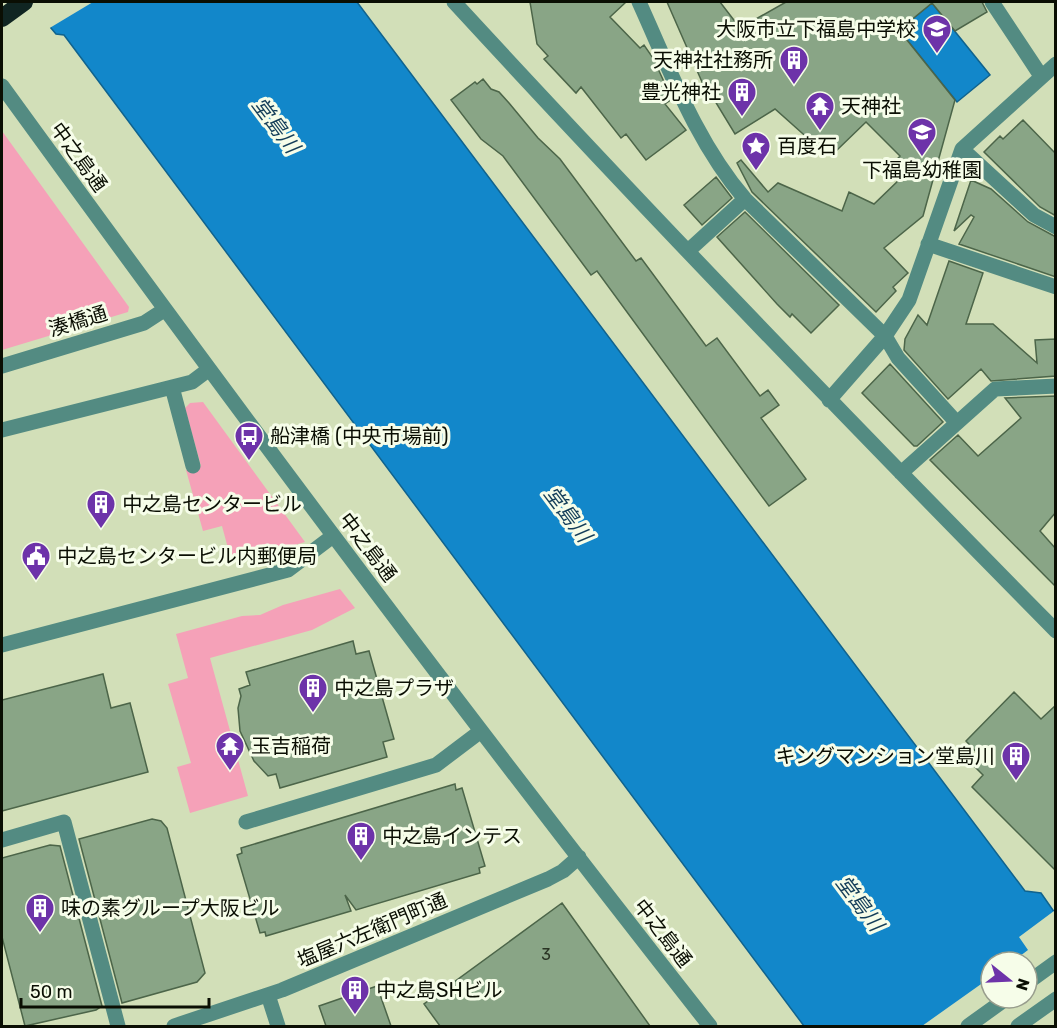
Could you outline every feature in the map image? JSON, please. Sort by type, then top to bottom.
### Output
[{"type":"street","points":[[454,2],[830,400],[1056,631]]},
{"type":"street","points":[[639,2],[700,136],[715,161],[745,199],[885,336],[898,358],[957,423]]},
{"type":"street","points":[[992,2],[1041,76]]},
{"type":"street","points":[[830,400],[885,336],[909,300],[962,149],[1056,64]]},
{"type":"street","name":"中之島通","points":[[2,86],[208,370],[333,536],[710,1026]]},
{"type":"street","points":[[962,149],[1034,215],[1056,227]]},
{"type":"street","points":[[688,251],[745,199]]},
{"type":"street","points":[[928,244],[1056,288]]},
{"type":"street","name":"湊橋通","points":[[2,366],[144,323],[164,310]]},
{"type":"street","points":[[2,430],[192,382],[208,370]]},
{"type":"street","points":[[901,473],[995,389],[1056,386]]},
{"type":"street","points":[[172,387],[193,466]]},
{"type":"street","points":[[2,645],[288,570],[333,536]]},
{"type":"street","points":[[246,822],[436,765],[481,731]]},
{"type":"street","points":[[2,840],[64,822],[118,1026]]},
{"type":"street","name":"塩屋六左衛門町通","points":[[174,1026],[268,995],[548,879],[563,871],[579,857]]},
{"type":"street","points":[[1039,974],[1056,962]]},
{"type":"street","points":[[268,995],[278,1026]]},
{"type":"street","points":[[1018,1026],[1056,999]]},
{"type":"street","points":[[968,1026],[990,1010]]},
{"type":"shaded area","points":[[2,131],[129,307],[128,312],[2,350]]},
{"type":"shaded area","points":[[203,402],[305,542],[232,563],[222,526],[203,531],[186,470],[201,466],[185,408],[190,403]]},
{"type":"shaded area","points":[[340,589],[355,608],[312,630],[210,658],[248,796],[190,813],[177,767],[191,763],[168,684],[188,678],[176,634],[242,616],[260,615],[283,605]]},
{"type":"water","name":"堂島川","points":[[29,2],[357,2],[1025,891],[1041,893],[1055,913],[1055,1026],[804,1026],[64,35],[56,34]]},
{"type":"water","points":[[932,3],[990,75],[957,102],[899,30]]},
{"type":"pier","points":[[26,2],[93,2],[48,29]]},
{"type":"pier","points":[[1054,911],[1055,1026],[922,1026],[979,986],[979,1010],[1039,1010],[1039,950],[1028,950],[1019,937]]},
{"type":"building","points":[[530,2],[626,2],[610,17],[640,48],[644,45],[653,58],[672,99],[665,104],[686,130],[646,160],[626,134],[621,138],[581,87],[576,93],[544,59],[548,56],[537,44]]},
{"type":"building","points":[[667,2],[720,2],[740,28],[786,2],[982,2],[987,12],[955,31],[932,3],[899,30],[955,100],[923,216],[884,248],[908,273],[893,287],[896,291],[876,312],[752,192],[737,163],[741,160],[768,192],[778,183],[842,211],[849,192],[874,204],[902,177],[891,166],[900,156],[866,122],[836,151],[827,142],[821,150],[775,109],[735,134],[712,96],[709,98]]},
{"type":"building","points":[[483,79],[491,89],[499,92],[538,138],[560,159],[636,261],[641,258],[706,346],[717,338],[760,396],[768,390],[779,405],[761,418],[806,479],[769,506],[597,271],[591,275],[503,156],[481,139],[451,100],[475,82],[477,84]]},
{"type":"building","points":[[1023,120],[1056,154],[1056,216],[1040,207],[984,152],[1000,136],[1003,139]]},
{"type":"building","points":[[716,177],[732,198],[702,225],[684,205]]},
{"type":"building","points":[[971,180],[991,189],[1028,222],[1056,237],[1056,277],[959,244],[974,217],[971,215],[954,231]]},
{"type":"building","points":[[745,212],[839,305],[811,333],[792,314],[790,317],[777,304],[717,237]]},
{"type":"building","points":[[949,261],[983,273],[966,324],[993,324],[1037,363],[1035,340],[1056,339],[1056,376],[991,381],[981,369],[948,399],[904,350],[905,339],[918,315],[927,325]]},
{"type":"building","points":[[890,364],[943,422],[917,446],[914,446],[862,393]]},
{"type":"building","points":[[1056,396],[1056,512],[1040,531],[1056,549],[1056,587],[930,460],[958,435],[978,456],[1021,418],[1005,398]]},
{"type":"building","name":"中之島プラザ","points":[[353,641],[356,654],[369,651],[394,739],[383,742],[387,757],[280,788],[276,774],[268,776],[254,761],[240,731],[238,708],[241,696],[239,689],[250,685],[246,672]]},
{"type":"building","points":[[103,674],[111,708],[130,703],[148,772],[2,811],[2,700]]},
{"type":"building","name":"キングマンション堂島川","points":[[1014,692],[1041,719],[1056,705],[1056,871],[972,787],[983,775],[973,765],[981,757],[966,741]]},
{"type":"building","name":"中之島インテス","points":[[455,784],[456,790],[462,788],[485,866],[479,868],[480,873],[356,910],[345,895],[351,911],[266,936],[265,932],[260,933],[237,855],[242,853],[241,848]]},
{"type":"building","points":[[152,819],[161,821],[167,828],[205,973],[197,982],[122,1003],[79,839]]},
{"type":"building","name":"味の素グループ大阪ビル","points":[[50,845],[60,846],[102,1006],[96,1010],[25,1026],[2,937],[2,858]]},
{"type":"building","points":[[562,903],[650,1026],[440,1026],[424,1004]]},
{"type":"building","name":"中之島SHビル","points":[[377,986],[391,1026],[326,1026],[319,1006]]},
{"type":"place","name":"大阪市立下福島中学校","points":[[937,54]]},
{"type":"place","name":"天神社社務所","points":[[794,86]]},
{"type":"place","name":"豊光神社","points":[[742,118]]},
{"type":"place","name":"天神社","points":[[820,132]]},
{"type":"place","name":"下福島幼稚園","points":[[922,158]]},
{"type":"place","name":"百度石","points":[[756,172]]},
{"type":"place","name":"船津橋 (中央市場前)","points":[[249,462]]},
{"type":"place","name":"中之島センタービル","points":[[101,530]]},
{"type":"place","name":"中之島センタービル内郵便局","points":[[36,582]]},
{"type":"place","name":"中之島プラザ","points":[[313,714]]},
{"type":"place","name":"玉吉稲荷","points":[[230,772]]},
{"type":"place","name":"キングマンション堂島川","points":[[1016,782]]},
{"type":"place","name":"中之島インテス","points":[[361,862]]},
{"type":"place","name":"味の素グループ大阪ビル","points":[[40,934]]},
{"type":"place","name":"中之島SHビル","points":[[355,1016]]}]
